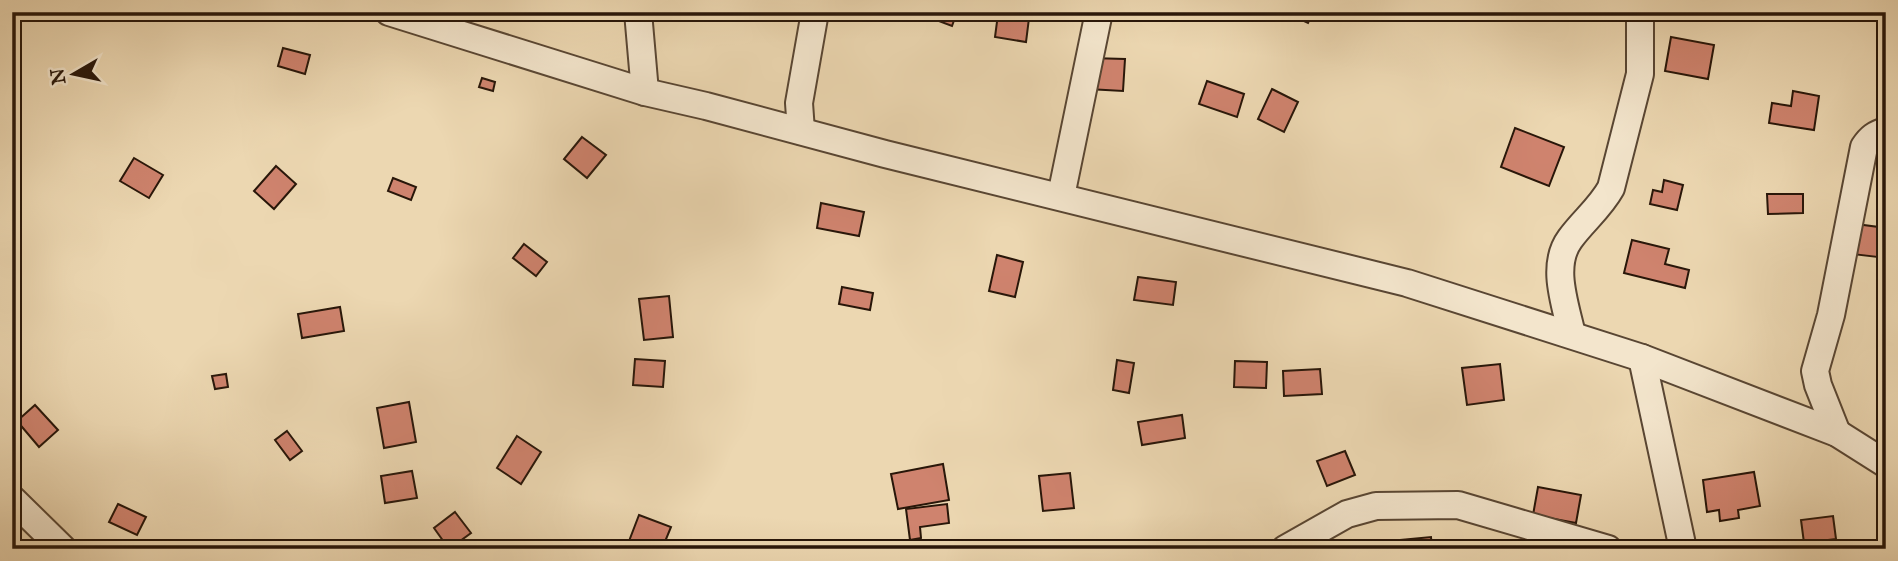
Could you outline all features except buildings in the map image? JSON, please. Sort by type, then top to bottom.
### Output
[{"type":"street","points":[[389,12],[645,92],[1407,283],[1642,358],[1837,433],[1886,464]]},
{"type":"street","points":[[638,12],[645,92]]},
{"type":"street","points":[[800,131],[799,103],[815,12]]},
{"type":"street","points":[[1061,196],[1099,12]]},
{"type":"street","points":[[1572,335],[1560,270],[1562,257],[1568,242],[1603,202],[1611,188],[1640,74],[1640,12]]},
{"type":"street","points":[[1837,433],[1815,371],[1831,315],[1864,147],[1877,133],[1886,131]]},
{"type":"street","points":[[1642,358],[1683,549]]},
{"type":"street","points":[[12,499],[63,549]]},
{"type":"street","points":[[1285,549],[1347,514],[1376,506],[1458,505],[1608,549]]}]
